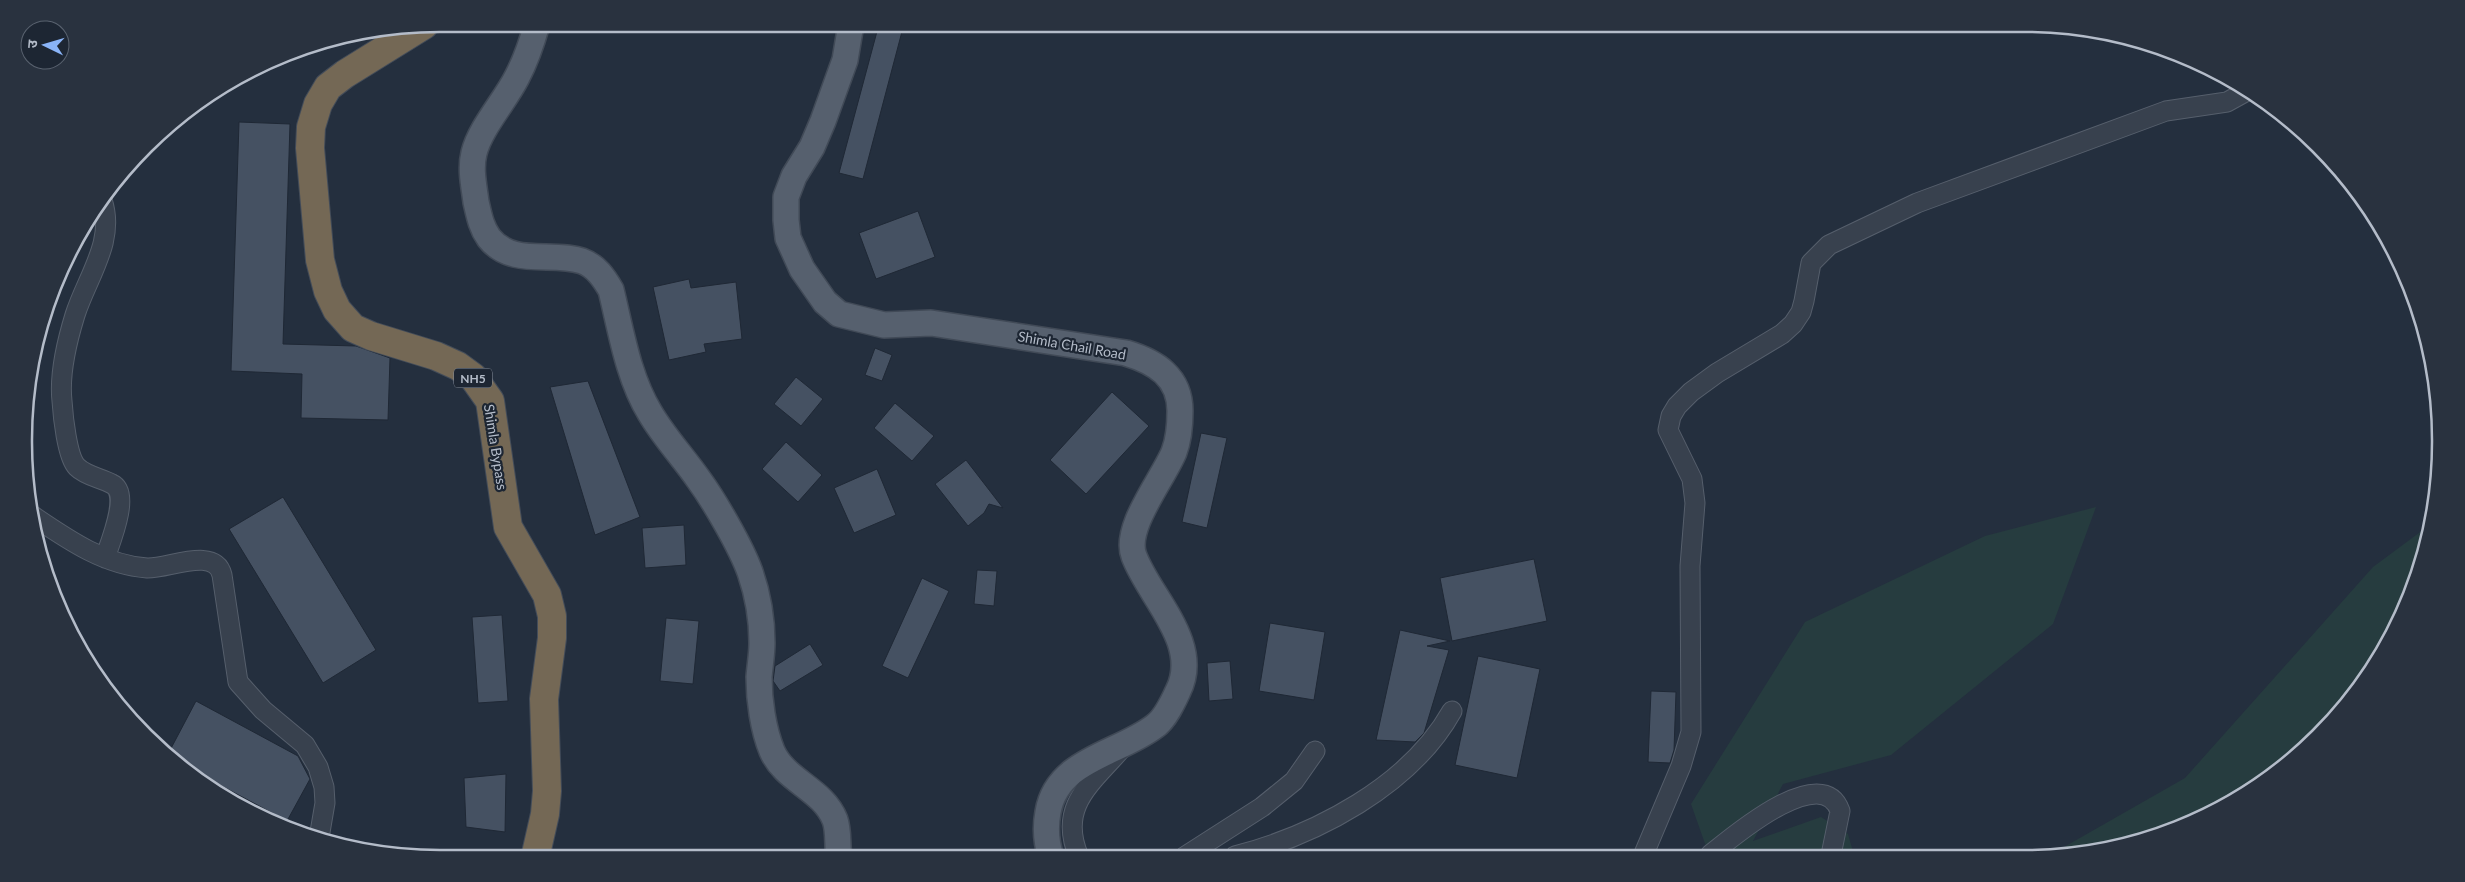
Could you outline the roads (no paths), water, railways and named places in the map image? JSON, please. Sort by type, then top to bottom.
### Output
[{"type":"highway","name":"Shimla Bypass","points":[[410,33],[345,74],[328,87],[318,104],[311,127],[310,148],[320,260],[337,310],[353,328],[371,336],[436,356],[458,366],[473,378],[490,401],[508,527],[547,595],[552,616],[552,638],[544,699],[547,791],[545,814],[537,850]]},
{"type":"main road","points":[[535,32],[518,77],[474,153],[472,178],[479,217],[485,232],[493,242],[509,252],[536,259],[582,261],[594,268],[603,277],[611,290],[640,394],[655,422],[712,501],[749,570],[757,594],[761,624],[762,644],[759,678],[767,733],[773,752],[793,778],[820,798],[829,808],[836,822],[838,850]]},
{"type":"main road","name":"Shimla Chail Road","points":[[849,32],[844,60],[823,121],[812,147],[794,176],[786,197],[788,238],[802,269],[824,302],[839,314],[884,325],[932,323],[1126,353],[1156,364],[1167,373],[1176,389],[1180,405],[1180,431],[1174,452],[1142,513],[1132,544],[1133,555],[1165,610],[1177,635],[1184,658],[1180,689],[1157,725],[1077,768],[1064,778],[1056,788],[1046,821],[1046,840],[1049,850]]},
{"type":"street","points":[[1645,850],[1681,766],[1691,732],[1690,566],[1695,503],[1692,479],[1668,430],[1671,416],[1677,406],[1691,392],[1717,373],[1782,334],[1793,324],[1801,312],[1811,263],[1829,245],[1918,203],[2166,111],[2227,102],[2240,95]]},
{"type":"street","points":[[105,209],[107,232],[75,315],[61,386],[73,461],[83,471],[114,484],[119,494],[117,523],[105,558]]},
{"type":"street","points":[[40,521],[86,549],[105,558],[145,568],[160,568],[199,560],[214,562],[218,565],[222,575],[238,682],[263,710],[305,745],[318,767],[324,787],[325,803],[320,831]]},
{"type":"street","points":[[1254,850],[1296,837],[1384,786],[1426,749],[1452,711]]},
{"type":"street","points":[[1076,850],[1070,829],[1077,802],[1084,790],[1128,741]]},
{"type":"street","points":[[1195,850],[1262,807],[1294,781],[1315,751]]},
{"type":"street","points":[[1717,850],[1757,818],[1794,800],[1818,793],[1832,799],[1840,811],[1832,850]]}]
